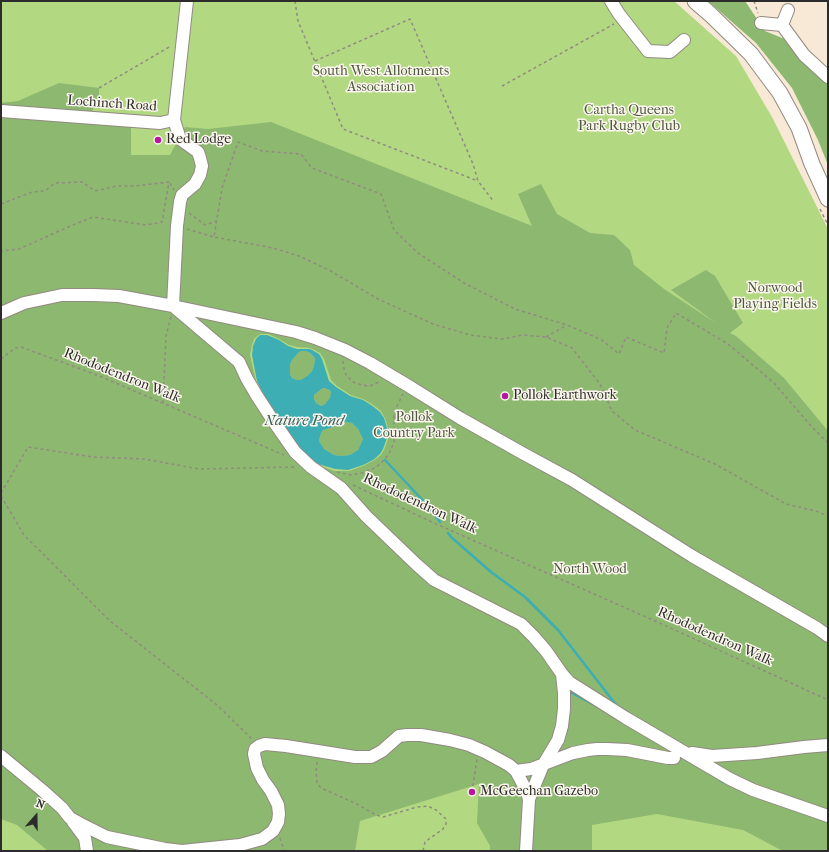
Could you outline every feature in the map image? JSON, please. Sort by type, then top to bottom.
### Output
[{"type":"main road","points":[[694,1],[710,14],[751,54],[780,93],[799,128],[824,203]]},
{"type":"street","name":"Lochinch Road","points":[[1,111],[160,123],[174,120],[187,1]]},
{"type":"street","points":[[611,1],[648,51],[670,52],[684,40]]},
{"type":"street","points":[[782,25],[788,10]]},
{"type":"street","points":[[761,23],[782,25],[804,55],[828,77]]},
{"type":"street","points":[[173,306],[180,202],[182,195],[195,184],[200,175],[202,166],[198,152],[180,139],[174,120]]},
{"type":"street","points":[[1,313],[24,304],[62,295],[119,296],[296,332],[315,338],[345,350],[370,363],[460,418],[572,480],[692,556],[817,628],[828,636]]},
{"type":"street","points":[[173,306],[239,362],[257,396],[295,452],[311,467],[341,488],[371,521],[434,580],[521,624],[534,637],[569,682],[678,755],[752,790],[828,816]]},
{"type":"street","points":[[526,851],[529,799],[543,765],[558,740],[562,726],[564,693],[562,674]]},
{"type":"street","points":[[70,818],[107,837],[165,849],[182,851],[240,845],[262,839],[273,831],[278,822],[278,804],[271,791],[262,780],[257,768],[254,754],[255,749],[259,746],[264,744],[355,757],[371,757],[399,736],[407,734],[450,740],[469,745],[509,765],[516,771],[529,799]]},
{"type":"street","points":[[516,771],[532,769],[573,753],[607,748],[627,750],[668,758],[678,755],[712,756],[757,753],[828,745]]},
{"type":"street","points":[[1,756],[62,808],[85,838],[87,851],[96,841],[107,837]]},
{"type":"path","points":[[295,1],[298,21],[343,129],[478,181]]},
{"type":"path","points":[[754,1],[761,23]]},
{"type":"path","points":[[315,61],[410,19],[473,164],[478,181],[494,202]]},
{"type":"path","points":[[502,86],[623,19]]},
{"type":"path","points":[[99,88],[183,39]]},
{"type":"path","points":[[828,443],[811,426],[774,383],[728,344],[676,313],[667,328],[664,353],[626,337],[619,354],[602,340],[567,325],[515,309],[464,283],[418,253],[394,230],[381,194],[312,168],[301,154],[262,151],[238,142],[222,188],[214,237],[273,248],[299,256],[329,270],[378,298],[433,324],[470,335],[502,339],[523,335],[546,337],[572,348],[600,384],[612,411],[635,430],[715,464],[786,504],[816,511],[828,516]]},
{"type":"path","points":[[1,204],[32,192],[45,191],[55,183],[82,182],[95,191],[117,186],[169,182],[162,222],[146,225],[93,217],[18,249],[1,251]]},
{"type":"path","points":[[824,203],[828,225]]},
{"type":"path","points":[[163,403],[166,336],[173,306]]},
{"type":"path","points":[[546,337],[567,325]]},
{"type":"path","name":"Rhododendron Walk","points":[[1,359],[15,348],[21,347],[98,375],[284,455]]},
{"type":"path","points":[[345,350],[343,365],[346,375],[353,382],[362,386],[370,386],[383,379],[386,373]]},
{"type":"path","points":[[331,471],[351,475],[375,468],[382,462],[389,454],[394,442],[394,414],[407,385]]},
{"type":"path","points":[[259,746],[217,705],[110,621],[24,535],[1,495],[28,447],[93,458],[144,459],[199,470],[311,467]]},
{"type":"path","name":"Rhododendron Walk","points":[[347,482],[369,491],[434,523],[664,625],[828,700]]},
{"type":"path","points":[[472,792],[475,764],[479,750]]},
{"type":"path","points":[[313,751],[317,762],[317,783],[321,788],[357,804],[376,815],[383,817],[417,807],[428,806],[440,813],[446,819],[446,824],[443,829],[425,842],[423,851]]},
{"type":"green space","name":"North Wood","points":[[1,1],[674,1],[736,56],[772,117],[828,229],[828,851],[1,851]]},
{"type":"green space","points":[[708,1],[745,1],[765,31],[787,40],[828,85],[828,165],[818,140],[792,88],[756,43]]},
{"type":"green space","name":"North Wood","points":[[59,83],[99,88],[99,98],[90,115],[131,125],[131,155],[170,155],[185,127],[208,129],[271,122],[532,226],[518,194],[541,184],[557,214],[590,233],[614,235],[630,250],[634,265],[664,289],[716,323],[671,290],[706,270],[715,276],[743,323],[730,333],[736,336],[784,378],[828,431],[828,851],[783,851],[743,830],[657,814],[592,825],[592,851],[490,851],[490,846],[477,823],[479,784],[360,821],[355,851],[48,851],[17,825],[1,819],[1,103],[18,101]],"holes":[[[260,334],[268,334],[289,345],[310,348],[320,353],[324,359],[331,380],[337,386],[351,395],[372,404],[381,411],[388,428],[388,439],[381,455],[373,461],[349,471],[335,471],[317,465],[278,419],[256,381],[250,355],[252,345],[254,339]]]},
{"type":"green space","points":[[301,351],[310,353],[315,358],[314,366],[312,371],[307,376],[301,380],[297,380],[292,378],[290,374],[290,365],[292,360]]},
{"type":"green space","points":[[324,388],[330,390],[331,398],[321,406],[316,403],[314,395],[320,389]]},
{"type":"green space","points":[[343,420],[352,423],[358,429],[363,439],[358,450],[350,455],[334,455],[324,449],[319,441],[321,433],[323,430],[333,427]]},
{"type":"water","name":"Nature Pond","points":[[260,335],[267,335],[288,346],[297,349],[310,349],[319,354],[329,381],[350,396],[363,400],[371,405],[380,412],[384,418],[387,428],[387,438],[380,454],[373,460],[363,465],[348,470],[335,469],[318,464],[308,459],[285,431],[257,381],[252,355],[253,346],[256,339]],"holes":[[[301,351],[306,351],[315,358],[314,366],[312,371],[307,376],[301,380],[297,380],[292,378],[290,374],[290,365],[292,360]],[[324,388],[330,390],[331,393],[330,398],[321,406],[316,403],[314,399],[314,395]],[[340,421],[352,423],[358,429],[363,439],[358,450],[350,455],[341,456],[334,455],[324,449],[319,441],[321,433],[323,430],[333,427]]]},
{"type":"waterway","points":[[385,460],[429,507],[440,522]]},
{"type":"waterway","points":[[448,533],[491,572],[525,597],[558,630],[617,706]]},
{"type":"waterway","points":[[572,693],[600,708]]},
{"type":"waterway","points":[[716,777],[723,782]]},
{"type":"place","name":"Red Lodge","points":[[158,140]]},
{"type":"place","name":"Pollok Earthwork","points":[[505,396]]},
{"type":"place","name":"McGeechan Gazebo","points":[[472,792]]},
{"type":"park label","name":"South West Allotments Association","points":[[381,80]]},
{"type":"park label","name":"Cartha Queens Park Rugby Club","points":[[629,120]]},
{"type":"park label","name":"Norwood Playing Fields","points":[[775,298]]},
{"type":"park label","name":"Pollok Country Park","points":[[414,426]]}]
